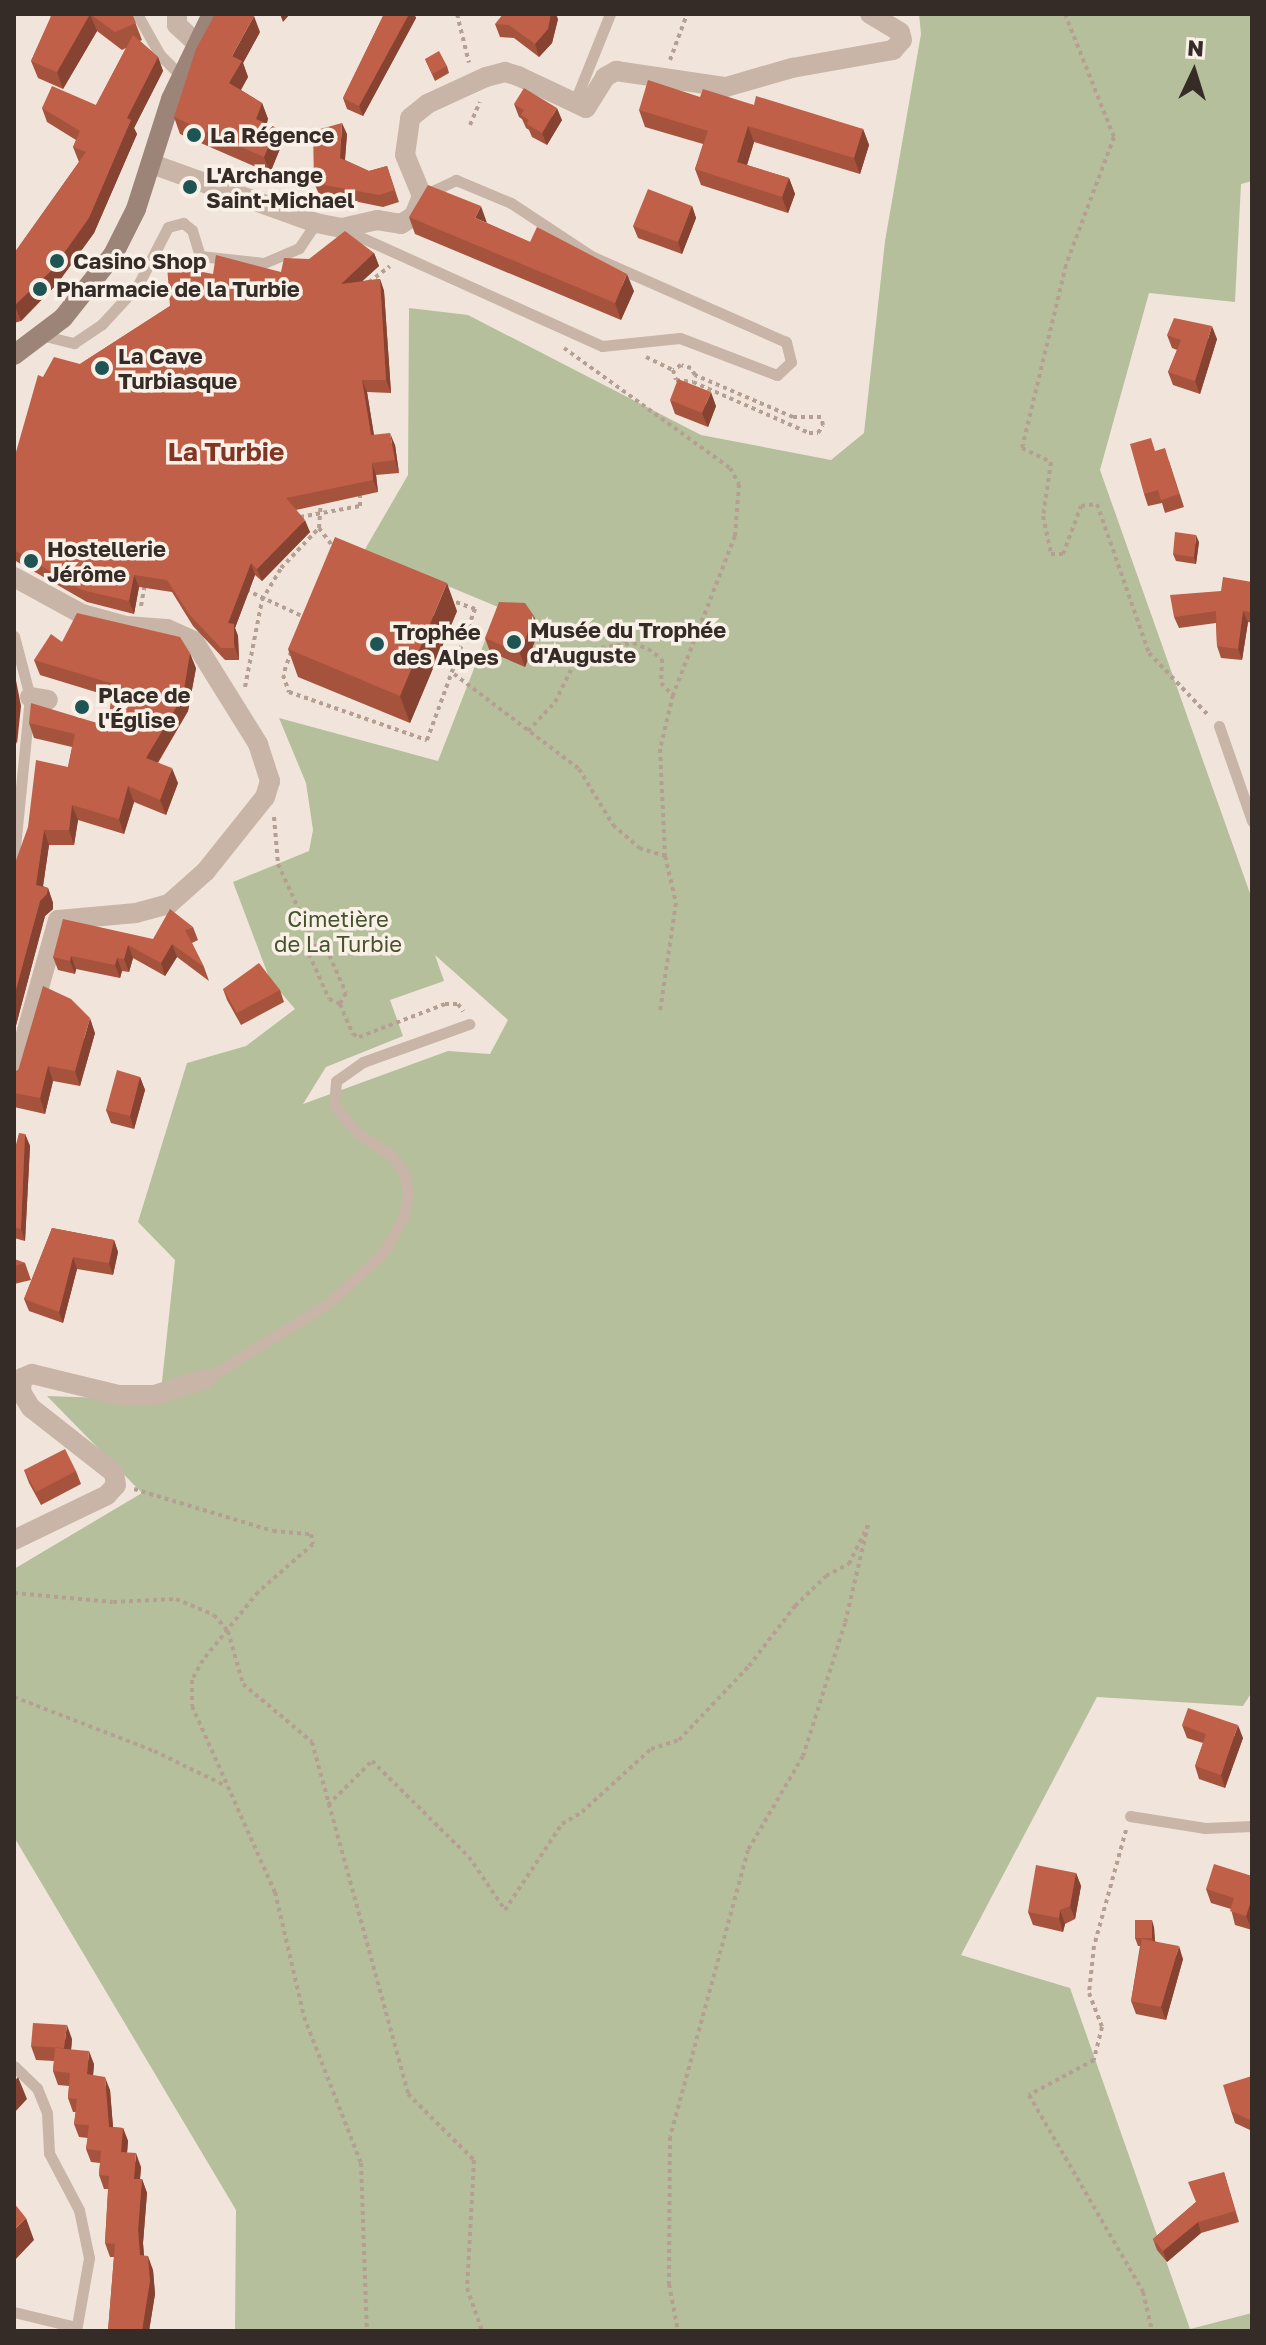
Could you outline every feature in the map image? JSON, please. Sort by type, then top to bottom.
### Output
[{"type":"main road","points":[[14,355],[45,336],[113,255],[152,164],[181,76],[195,42],[212,14]]},
{"type":"street","points":[[177,14],[177,25],[195,42]]},
{"type":"street","points":[[152,164],[316,223],[342,228],[377,220],[401,224],[414,216],[422,196],[405,155],[405,133],[410,118],[427,104],[505,72],[573,106],[586,108],[605,77],[616,71],[726,87],[792,68],[893,50],[902,40],[900,32],[870,14]]},
{"type":"street","points":[[14,577],[82,614],[133,627],[167,629],[194,641],[268,766],[265,797],[206,871],[169,904],[136,913],[58,920],[14,1077]]},
{"type":"street","points":[[14,1540],[107,1495],[116,1485],[114,1473],[31,1408],[21,1392],[22,1378],[32,1374],[119,1395],[154,1395],[206,1379]]},
{"type":"lane","points":[[137,14],[160,55],[181,76]]},
{"type":"lane","points":[[573,106],[610,14]]},
{"type":"lane","points":[[342,228],[602,346],[631,346],[680,338],[777,375],[791,362],[786,342],[593,257],[511,203],[456,180],[422,196]]},
{"type":"lane","points":[[45,336],[74,343],[102,324],[138,285],[168,227],[183,223],[192,230],[200,256],[264,263],[299,248],[316,223]]},
{"type":"lane","points":[[14,636],[39,698],[14,856]]},
{"type":"lane","points":[[1219,726],[1252,821]]},
{"type":"lane","points":[[206,1379],[330,1302],[384,1252],[403,1218],[408,1194],[404,1172],[391,1155],[356,1132],[334,1105],[336,1081],[363,1062],[469,1024]]},
{"type":"lane","points":[[1130,1816],[1205,1828],[1252,1826]]},
{"type":"lane","points":[[14,2066],[37,2088],[47,2113],[49,2153],[79,2210],[89,2258],[76,2329],[14,2312]]},
{"type":"path","points":[[457,14],[472,70]]},
{"type":"path","points":[[664,78],[687,14]]},
{"type":"path","points":[[1065,14],[1114,137],[1066,265],[1022,448],[1051,462],[1043,516],[1051,554],[1063,554],[1081,506],[1097,504],[1149,653],[1219,726]]},
{"type":"path","points":[[470,125],[480,95]]},
{"type":"path","points":[[360,289],[380,275]]},
{"type":"path","points":[[553,325],[560,344],[576,360],[730,468],[739,484],[735,536],[673,695],[659,774],[665,856],[676,903],[660,1012]]},
{"type":"path","points":[[631,346],[673,370],[676,380],[693,382],[809,433],[818,433],[823,425],[821,417],[793,417],[695,375],[691,368],[681,365],[673,370]]},
{"type":"path","points":[[236,711],[244,697],[262,600],[281,568],[319,528],[320,487]]},
{"type":"path","points":[[295,518],[360,506],[360,490]]},
{"type":"path","points":[[319,528],[340,557]]},
{"type":"path","points":[[133,627],[150,567]]},
{"type":"path","points":[[236,584],[262,600],[304,617]]},
{"type":"path","points":[[294,646],[283,675],[289,692],[427,740],[454,674],[475,609],[448,599]]},
{"type":"path","points":[[299,632],[309,605]]},
{"type":"path","points":[[528,731],[555,702],[577,658],[593,649],[633,643],[648,649],[662,659],[661,683],[673,695]]},
{"type":"path","points":[[454,674],[579,769],[613,825],[639,848],[665,856]]},
{"type":"path","points":[[265,797],[274,817],[278,864],[316,947]]},
{"type":"path","points":[[316,947],[326,948],[346,993],[340,1004]]},
{"type":"path","points":[[316,947],[309,954],[329,999],[340,1004],[353,1034],[359,1037],[445,1004],[458,1004],[469,1024]]},
{"type":"path","points":[[116,1485],[273,1531],[311,1534],[313,1544],[258,1592],[192,1680],[192,1706],[275,1892],[304,2017],[361,2163],[367,2331]]},
{"type":"path","points":[[328,1805],[372,1761],[469,1857],[505,1910],[562,1824],[582,1812],[651,1749],[679,1740],[749,1666],[795,1606],[826,1576],[849,1564],[868,1525],[845,1623],[803,1756],[748,1850],[670,2137],[669,2284],[678,2331]]},
{"type":"path","points":[[14,1593],[113,1602],[176,1599],[214,1615],[228,1631],[243,1684],[312,1742],[408,2094],[474,2160],[467,2288],[482,2331]]},
{"type":"path","points":[[14,1697],[154,1751],[228,1787]]},
{"type":"path","points":[[1130,1816],[1094,1946],[1089,1993],[1102,2027],[1094,2060],[1029,2095],[1143,2292],[1152,2331]]},
{"type":"green space","name":"Cimetière de La Turbie","points":[[919,14],[1252,14],[1252,181],[1241,184],[1235,302],[1149,293],[1100,470],[1252,899],[1252,1692],[1243,1706],[1097,1697],[961,1955],[1070,1988],[1190,2329],[1252,2313],[1252,2331],[235,2331],[236,2210],[14,1837],[14,1569],[142,1493],[47,1396],[160,1400],[175,1260],[138,1222],[187,1063],[246,1046],[295,1009],[270,980],[233,882],[309,851],[313,830],[306,783],[279,718],[438,761],[498,607],[364,551],[408,475],[409,308],[468,315],[701,435],[831,460],[864,433],[885,241],[921,34]],"holes":[[[435,955],[508,1020],[490,1054],[448,1051],[303,1104],[326,1067],[403,1036],[390,1000],[444,981]]]},
{"type":"building","points":[[52,14],[90,14],[57,72],[31,61]]},
{"type":"building","points":[[90,14],[132,14],[136,23],[115,32]]},
{"type":"building","points":[[215,14],[254,16],[232,56],[242,61],[229,83],[262,103],[256,119],[276,128],[264,157],[174,117],[196,49]]},
{"type":"building","points":[[384,14],[409,14],[359,106],[343,98]]},
{"type":"building","points":[[503,14],[551,14],[548,29],[535,44],[509,25],[495,24]]},
{"type":"building","points":[[133,35],[158,57],[127,118],[131,120],[89,218],[52,270],[14,306],[14,250],[86,152],[73,147],[80,131],[42,108],[52,86],[96,105]]},
{"type":"building","points":[[439,51],[447,66],[432,74],[425,59]]},
{"type":"building","points":[[648,80],[700,97],[703,89],[754,105],[756,96],[863,129],[854,158],[748,126],[737,162],[789,178],[782,197],[695,169],[708,131],[639,110]]},
{"type":"building","points":[[524,88],[557,108],[542,133],[527,124],[529,120],[521,115],[524,110],[514,104]]},
{"type":"building","points":[[342,123],[340,158],[369,171],[387,166],[395,190],[379,195],[314,183],[313,131]]},
{"type":"building","points":[[428,185],[481,206],[475,218],[530,242],[537,227],[627,274],[615,303],[409,217]]},
{"type":"building","points":[[648,189],[692,206],[678,242],[633,226]]},
{"type":"building","points":[[345,231],[374,253],[341,284],[380,279],[386,380],[362,380],[371,435],[390,433],[395,460],[372,463],[373,480],[286,498],[305,520],[257,569],[251,563],[228,623],[234,624],[234,648],[221,648],[189,614],[167,580],[134,575],[129,601],[82,590],[14,550],[14,459],[38,375],[43,377],[54,357],[80,364],[170,306],[167,265],[213,274],[216,255],[281,272],[284,258],[309,259]]},
{"type":"building","points":[[1174,318],[1212,326],[1195,381],[1168,372],[1181,340],[1167,335]]},
{"type":"building","points":[[678,379],[711,392],[702,413],[670,400]]},
{"type":"building","points":[[1151,438],[1155,451],[1165,448],[1179,494],[1161,500],[1158,490],[1144,494],[1130,444]]},
{"type":"building","points":[[1175,532],[1196,535],[1194,557],[1173,554]]},
{"type":"building","name":"Trophée des Alpes","points":[[335,537],[447,583],[400,696],[288,649]]},
{"type":"building","points":[[1223,577],[1252,582],[1251,612],[1243,611],[1238,649],[1217,646],[1216,611],[1174,617],[1170,595],[1221,591]]},
{"type":"building","points":[[499,602],[525,603],[534,616],[520,653],[485,638]]},
{"type":"building","points":[[77,613],[180,637],[190,653],[183,696],[146,758],[172,768],[160,800],[128,786],[119,819],[72,805],[69,830],[44,830],[36,885],[48,888],[47,894],[40,901],[14,997],[14,866],[28,827],[36,760],[68,767],[75,734],[29,723],[31,703],[107,726],[114,684],[34,660],[51,634],[62,642]]},
{"type":"building","points":[[170,909],[193,927],[185,930],[204,967],[172,944],[161,963],[128,945],[124,959],[117,958],[115,965],[71,956],[70,961],[53,957],[63,919],[153,939]]},
{"type":"building","points":[[259,963],[280,990],[237,1013],[223,989]]},
{"type":"building","points":[[43,986],[71,999],[90,1018],[75,1071],[48,1066],[40,1098],[14,1093],[14,1072],[18,1071]]},
{"type":"building","points":[[117,1070],[140,1077],[130,1116],[106,1110]]},
{"type":"building","points":[[19,1133],[25,1134],[21,1229],[14,1227],[14,1152]]},
{"type":"building","points":[[52,1228],[114,1240],[109,1263],[73,1257],[59,1312],[24,1299]]},
{"type":"building","points":[[65,1449],[76,1471],[36,1492],[24,1470]]},
{"type":"building","points":[[1188,1708],[1238,1725],[1221,1775],[1195,1766],[1206,1734],[1182,1725]]},
{"type":"building","points":[[1214,1864],[1252,1876],[1252,1898],[1246,1916],[1230,1911],[1234,1898],[1206,1889]]},
{"type":"building","points":[[1036,1865],[1076,1873],[1070,1906],[1060,1910],[1059,1918],[1028,1912]]},
{"type":"building","points":[[1135,1920],[1152,1920],[1152,1938],[1135,1938]]},
{"type":"building","points":[[1142,1939],[1179,1946],[1161,2007],[1131,2001]]},
{"type":"building","points":[[33,2023],[67,2025],[64,2048],[31,2046]]},
{"type":"building","points":[[55,2048],[89,2051],[87,2074],[105,2077],[109,2127],[123,2128],[121,2152],[136,2153],[134,2179],[142,2179],[138,2230],[140,2255],[148,2256],[150,2281],[142,2331],[108,2331],[115,2244],[105,2243],[109,2176],[99,2175],[101,2151],[86,2149],[89,2125],[74,2124],[77,2099],[68,2098],[70,2073],[53,2071]]},
{"type":"building","points":[[1252,2076],[1252,2121],[1231,2111],[1223,2085]]},
{"type":"building","points":[[1224,2172],[1235,2211],[1198,2222],[1163,2251],[1153,2239],[1196,2202],[1188,2182]]},
{"type":"building","points":[[14,2203],[26,2218],[14,2230]]},
{"type":"place","name":"La Régence","points":[[194,135]]},
{"type":"place","name":"L'Archange Saint-Michael","points":[[190,187]]},
{"type":"place","name":"Casino Shop","points":[[57,261]]},
{"type":"place","name":"Pharmacie de la Turbie","points":[[40,289]]},
{"type":"place","name":"La Cave Turbiasque","points":[[102,368]]},
{"type":"place","name":"Hostellerie Jérôme","points":[[31,561]]},
{"type":"place","name":"Musée du Trophée d'Auguste","points":[[514,642]]},
{"type":"place","name":"Trophée des Alpes","points":[[377,644]]},
{"type":"place","name":"Place de l'Église","points":[[82,707]]},
{"type":"district","name":"La Turbie","points":[[226,452]]}]
